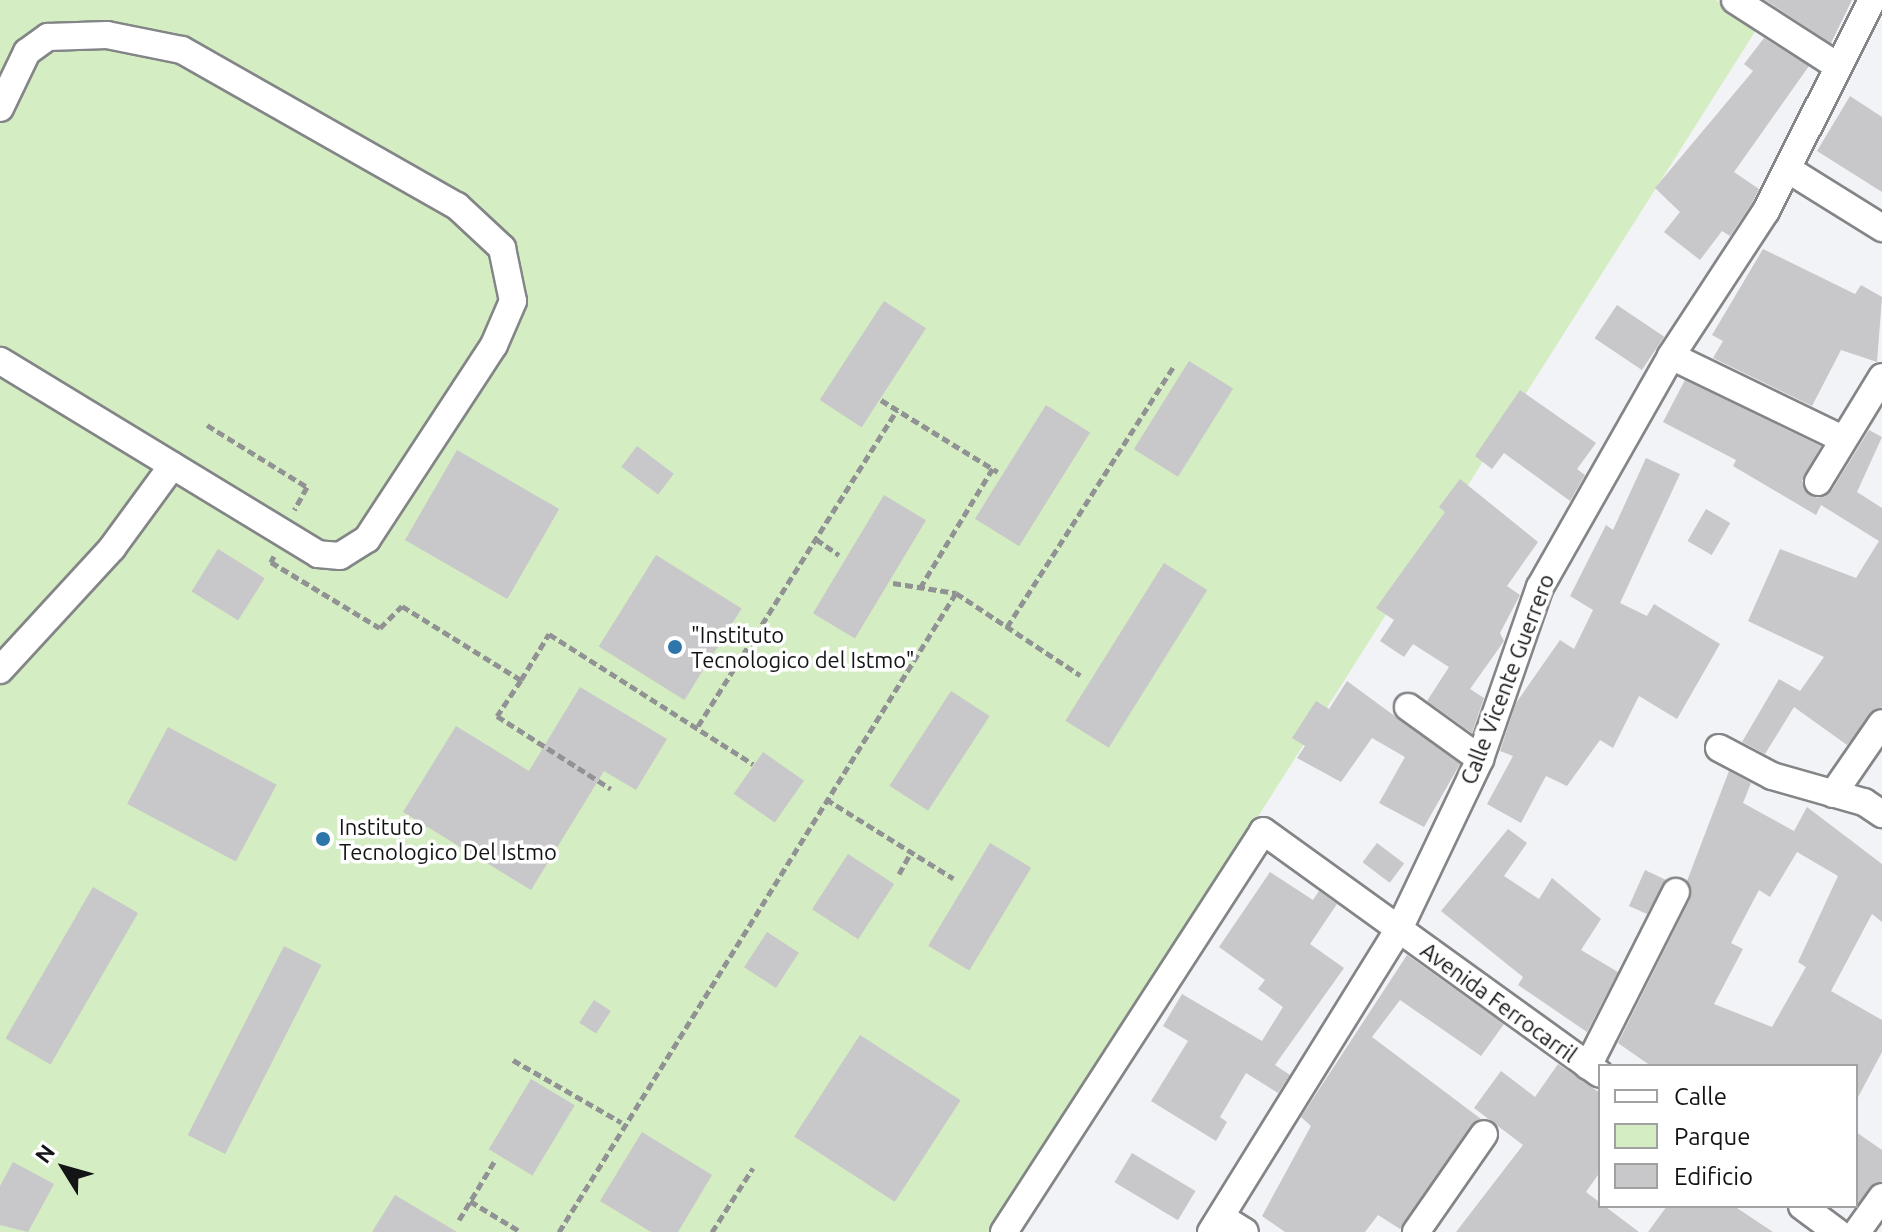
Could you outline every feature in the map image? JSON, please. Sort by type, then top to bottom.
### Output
[{"type":"street","points":[[1735,0],[1836,65]]},
{"type":"street","points":[[1872,0],[1882,5]]},
{"type":"street","name":"Calle Vicente Guerrero","points":[[1216,1224],[1399,929],[1480,759],[1540,587],[1671,356],[1789,170],[1836,65],[1872,0]]},
{"type":"street","points":[[0,108],[27,52],[48,37],[107,35],[182,50],[457,206],[502,248],[513,301],[494,345],[367,539],[340,556],[318,554],[0,361]]},
{"type":"street","points":[[1789,170],[1882,228]]},
{"type":"street","points":[[1671,356],[1843,439]]},
{"type":"street","points":[[1818,482],[1882,377]]},
{"type":"street","points":[[0,670],[112,548],[172,466]]},
{"type":"street","points":[[1408,707],[1480,759]]},
{"type":"street","points":[[1833,794],[1882,723]]},
{"type":"street","points":[[1719,748],[1772,776],[1833,794],[1882,814]]},
{"type":"street","name":"Avenida Ferrocarril","points":[[1004,1232],[1263,831],[1594,1070]]},
{"type":"street","points":[[1594,1070],[1676,892]]},
{"type":"street","points":[[1416,1232],[1484,1134]]},
{"type":"street","points":[[1857,1232],[1882,1197]]},
{"type":"street","points":[[1805,1208],[1837,1232]]},
{"type":"street","points":[[1216,1224],[1245,1232]]},
{"type":"path","points":[[1007,627],[1173,367]]},
{"type":"path","points":[[881,400],[996,470],[920,588]]},
{"type":"path","points":[[698,726],[897,410]]},
{"type":"path","points":[[207,425],[307,487]]},
{"type":"path","points":[[816,539],[839,555]]},
{"type":"path","points":[[271,562],[380,628],[402,606],[521,680]]},
{"type":"path","points":[[893,583],[956,593],[1080,675]]},
{"type":"path","points":[[559,1232],[621,1122],[956,593]]},
{"type":"path","points":[[611,789],[497,716],[549,634],[698,726],[753,764]]},
{"type":"path","points":[[826,799],[953,878]]},
{"type":"path","points":[[899,874],[911,852]]},
{"type":"path","points":[[513,1060],[621,1122]]},
{"type":"path","points":[[459,1220],[494,1162]]},
{"type":"path","points":[[715,1231],[753,1168]]},
{"type":"path","points":[[470,1201],[521,1232]]},
{"type":"green space","name":"\"Instituto Tecnologico del Istmo\"","points":[[0,0],[1716,0],[1758,27],[995,1232],[0,1232]]},
{"type":"building","points":[[1765,0],[1852,0],[1831,43]]},
{"type":"building","points":[[1764,38],[1809,66],[1734,172],[1759,189],[1752,203],[1730,236],[1722,231],[1700,260],[1664,232],[1680,212],[1655,188],[1753,71],[1744,64]]},
{"type":"building","points":[[1850,96],[1882,117],[1882,192],[1817,151]]},
{"type":"building","points":[[1763,249],[1855,294],[1861,285],[1882,297],[1877,362],[1841,350],[1812,406],[1713,358],[1723,341],[1712,335]]},
{"type":"building","points":[[884,301],[926,328],[862,427],[820,400]]},
{"type":"building","points":[[1617,305],[1664,337],[1642,370],[1595,338]]},
{"type":"building","points":[[1189,361],[1233,389],[1178,477],[1134,449]]},
{"type":"building","points":[[1685,380],[1821,446],[1802,481],[1817,498],[1832,490],[1869,430],[1882,437],[1857,492],[1882,508],[1882,707],[1847,745],[1794,707],[1765,754],[1742,742],[1779,679],[1800,691],[1824,657],[1748,621],[1780,549],[1856,578],[1879,541],[1821,505],[1816,515],[1733,466],[1736,460],[1663,422]]},
{"type":"building","points":[[1520,390],[1596,443],[1577,469],[1585,475],[1570,501],[1504,453],[1492,469],[1475,456]]},
{"type":"building","points":[[1046,405],[1090,433],[1019,546],[975,519]]},
{"type":"building","points":[[637,446],[674,474],[658,494],[621,467]]},
{"type":"building","points":[[457,450],[559,509],[507,599],[405,540]]},
{"type":"building","points":[[1646,458],[1680,474],[1620,603],[1647,616],[1654,604],[1720,644],[1677,719],[1639,696],[1613,748],[1600,740],[1567,786],[1546,776],[1521,823],[1487,804],[1513,756],[1500,751],[1516,703],[1560,640],[1574,649],[1593,610],[1570,596],[1606,525],[1613,530]]},
{"type":"building","points":[[1460,479],[1538,542],[1507,586],[1520,595],[1500,633],[1504,641],[1470,689],[1484,698],[1472,733],[1427,701],[1449,667],[1413,644],[1404,657],[1380,641],[1394,620],[1376,608],[1445,512],[1439,507]]},
{"type":"building","points":[[884,495],[926,520],[855,639],[813,613]]},
{"type":"building","points":[[1706,509],[1730,523],[1712,555],[1688,541]]},
{"type":"building","points":[[218,549],[265,578],[238,621],[192,591]]},
{"type":"building","points":[[656,555],[742,609],[684,700],[599,647]]},
{"type":"building","points":[[1164,563],[1207,590],[1109,748],[1065,721]]},
{"type":"building","points":[[1347,681],[1460,764],[1424,827],[1379,803],[1405,757],[1372,738],[1341,782],[1297,758],[1305,746],[1292,738],[1316,701],[1329,709]]},
{"type":"building","points":[[580,687],[667,739],[636,790],[604,771],[531,890],[403,812],[456,726],[529,771]]},
{"type":"building","points":[[951,691],[990,716],[928,811],[889,786]]},
{"type":"building","points":[[168,727],[277,785],[236,862],[127,804]]},
{"type":"building","points":[[763,752],[804,781],[775,822],[734,794]]},
{"type":"building","points":[[1729,771],[1751,783],[1743,803],[1794,831],[1807,807],[1882,864],[1882,922],[1872,914],[1831,991],[1882,1020],[1882,1052],[1858,1097],[1858,1064],[1648,1064],[1618,1043],[1690,899],[1687,881]],"holes":[[[1797,852],[1838,876],[1798,962],[1806,967],[1772,1027],[1714,1004],[1743,949],[1731,943],[1759,890],[1770,897]]]},
{"type":"building","points":[[1508,829],[1527,843],[1504,876],[1539,899],[1552,878],[1601,919],[1581,950],[1618,972],[1587,1032],[1518,985],[1523,977],[1441,911]]},
{"type":"building","points":[[990,843],[1031,868],[969,971],[928,946]]},
{"type":"building","points":[[1377,843],[1404,863],[1390,883],[1363,862]]},
{"type":"building","points":[[848,854],[894,884],[858,939],[812,909]]},
{"type":"building","points":[[1645,870],[1666,880],[1647,914],[1629,906]]},
{"type":"building","points":[[1270,872],[1313,900],[1319,891],[1337,904],[1310,944],[1344,968],[1275,1065],[1290,1075],[1278,1093],[1246,1073],[1220,1117],[1227,1122],[1216,1141],[1151,1101],[1188,1041],[1163,1026],[1182,994],[1262,1041],[1283,1007],[1258,989],[1265,980],[1219,947]]},
{"type":"building","points":[[93,887],[138,913],[51,1065],[6,1039]]},
{"type":"building","points":[[767,932],[799,953],[776,988],[744,967]]},
{"type":"building","points":[[284,946],[321,965],[225,1154],[188,1135]]},
{"type":"building","points":[[1407,955],[1504,1024],[1481,1056],[1400,1000],[1372,1037],[1481,1119],[1400,1229],[1378,1215],[1365,1232],[1285,1232],[1262,1216],[1311,1126],[1301,1117]]},
{"type":"building","points":[[594,1000],[611,1011],[596,1034],[579,1023]]},
{"type":"building","points":[[860,1035],[961,1100],[895,1202],[794,1136]]},
{"type":"building","points":[[1558,1064],[1598,1092],[1598,1175],[1586,1192],[1598,1201],[1598,1208],[1607,1208],[1639,1232],[1456,1232],[1523,1145],[1474,1108],[1501,1071],[1535,1097]]},
{"type":"building","points":[[531,1079],[575,1105],[532,1176],[489,1149]]},
{"type":"building","points":[[642,1132],[712,1175],[678,1232],[651,1232],[600,1201]]},
{"type":"building","points":[[1858,1133],[1882,1150],[1882,1181],[1858,1204]]},
{"type":"building","points":[[1132,1153],[1195,1191],[1178,1220],[1114,1182]]},
{"type":"building","points":[[13,1162],[54,1184],[28,1232],[0,1225],[0,1186]]},
{"type":"building","points":[[395,1195],[457,1232],[372,1232]]},
{"type":"building","points":[[1666,1208],[1737,1208],[1773,1232],[1648,1232]]},
{"type":"place","name":"\"Instituto Tecnologico del Istmo\"","points":[[675,647]]},
{"type":"place","name":"Instituto Tecnologico Del Istmo","points":[[323,839]]}]
